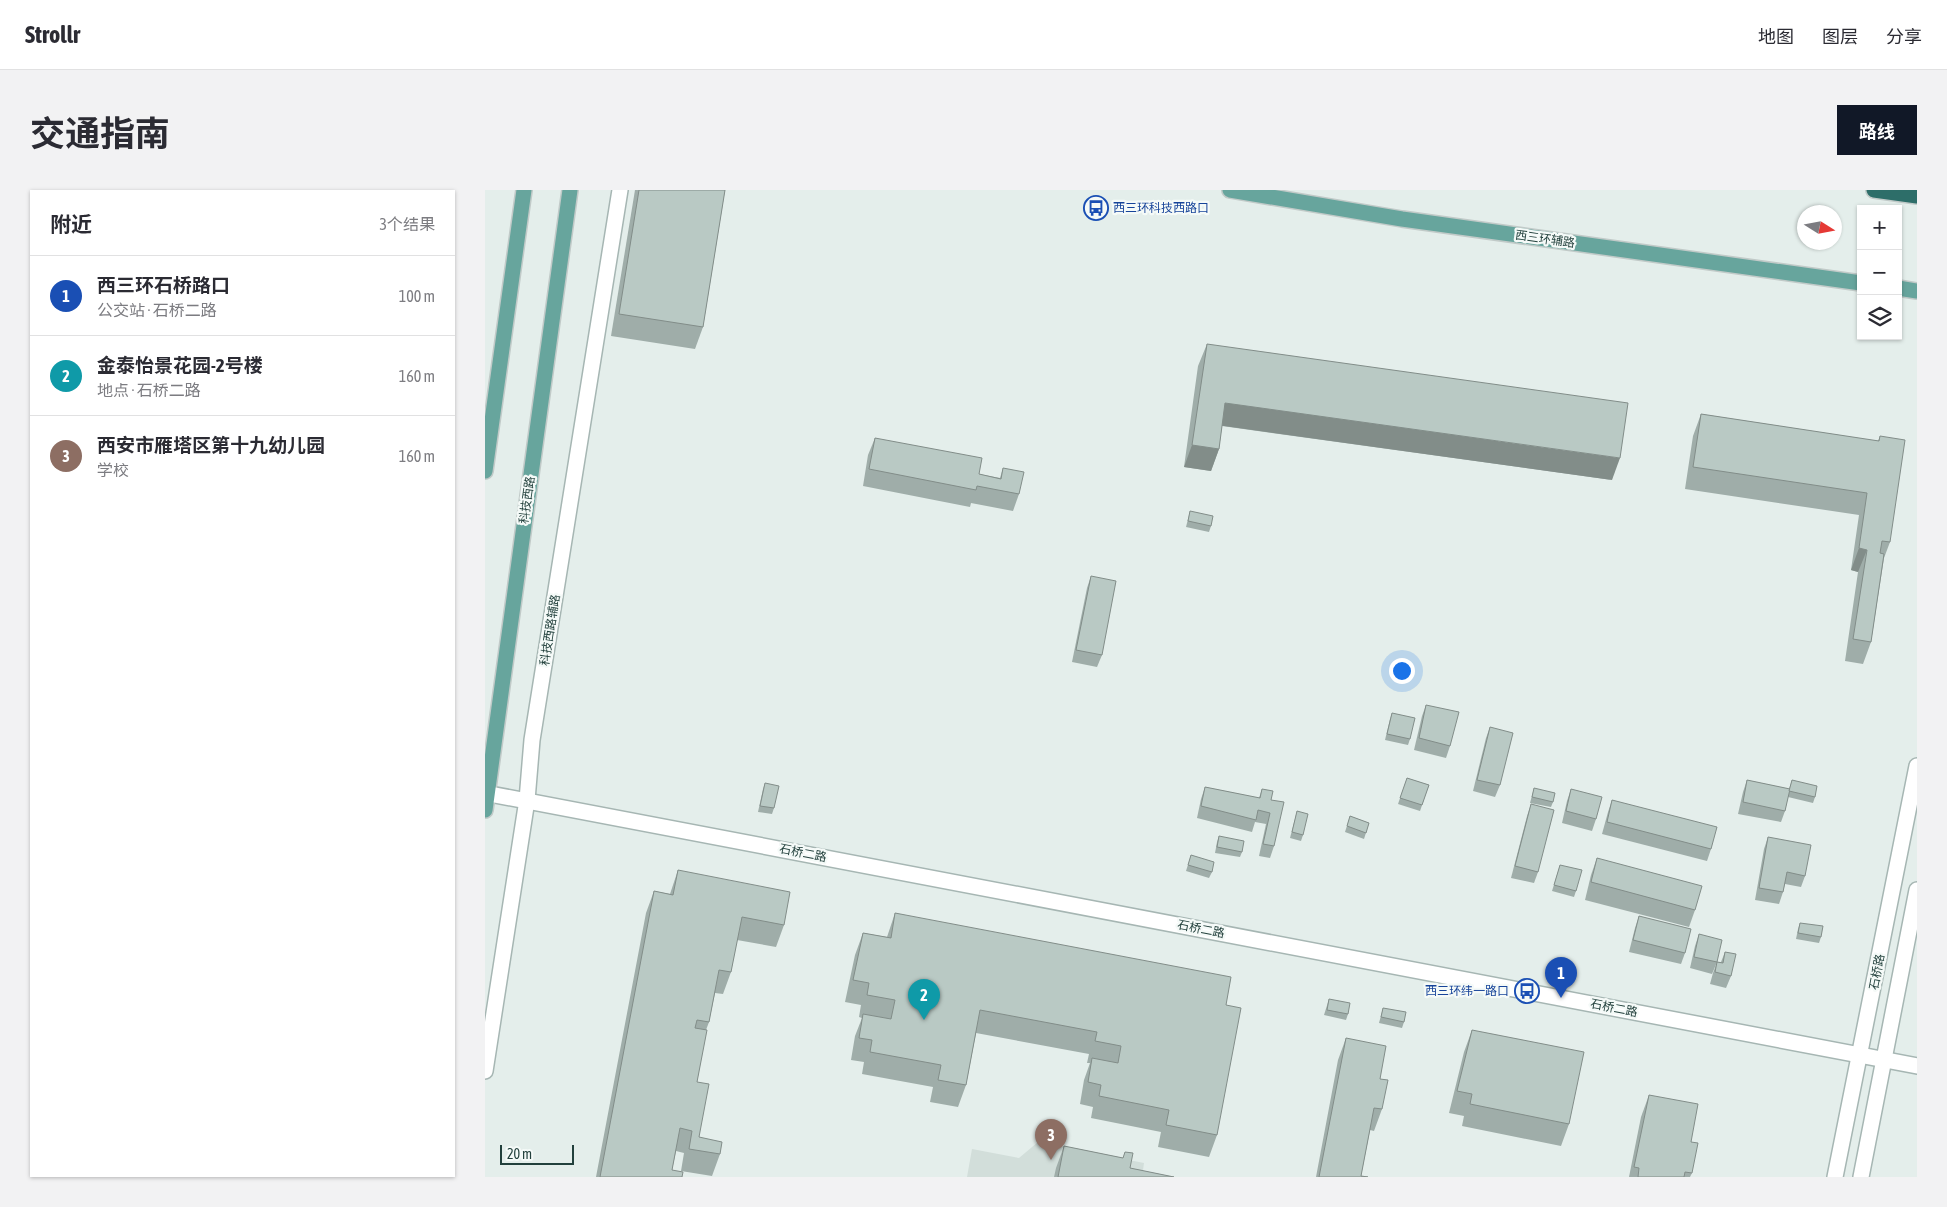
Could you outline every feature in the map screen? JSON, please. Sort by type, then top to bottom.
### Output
[{"type":"highway","points":[[1874,190],[1917,196]]},
{"type":"main road","points":[[485,472],[523,190]]},
{"type":"main road","name":"科技西路","points":[[485,810],[570,190]]},
{"type":"main road","name":"西三环辅路","points":[[1230,190],[1402,219],[1857,282]]},
{"type":"main road","points":[[1902,289],[1917,291]]},
{"type":"street","name":"科技西路辅路","points":[[485,1071],[527,800],[533,740],[620,190]]},
{"type":"street","name":"石桥路","points":[[1835,1177],[1917,766]]},
{"type":"street","name":"石桥二路","points":[[486,794],[527,800],[1917,1066]]},
{"type":"street","name":"石桥路","points":[[1861,1177],[1917,890]]},
{"type":"shaded area","points":[[1038,1142],[1144,1163],[1142,1177],[967,1177],[972,1149],[1019,1158]]},
{"type":"building","points":[[639,190],[725,190],[703,327],[619,314]]},
{"type":"building","points":[[1207,344],[1628,403],[1620,458],[1225,403],[1219,449],[1192,445]]},
{"type":"building","points":[[1701,414],[1879,441],[1880,436],[1905,440],[1890,542],[1882,541],[1880,553],[1884,554],[1871,642],[1853,639],[1867,550],[1859,548],[1867,493],[1693,467]]},
{"type":"building","points":[[875,438],[982,458],[979,474],[1001,479],[1003,468],[1024,472],[1019,494],[977,486],[976,490],[869,469]]},
{"type":"building","points":[[1190,511],[1213,516],[1211,526],[1188,521]]},
{"type":"building","points":[[1091,576],[1116,581],[1102,655],[1076,650]]},
{"type":"building","points":[[1426,705],[1459,712],[1450,746],[1419,738]]},
{"type":"building","points":[[1392,713],[1415,718],[1410,739],[1387,734]]},
{"type":"building","points":[[1490,727],[1513,733],[1500,785],[1477,780]]},
{"type":"building","points":[[1407,778],[1429,785],[1422,805],[1400,798]]},
{"type":"building","points":[[1747,780],[1790,789],[1785,811],[1743,802]]},
{"type":"building","points":[[1792,780],[1817,786],[1815,797],[1789,791]]},
{"type":"building","points":[[765,783],[779,786],[774,808],[760,806]]},
{"type":"building","points":[[1205,787],[1260,798],[1262,789],[1273,791],[1271,800],[1284,802],[1274,846],[1263,844],[1270,813],[1258,810],[1256,820],[1201,806]]},
{"type":"building","points":[[1534,788],[1555,793],[1553,802],[1532,797]]},
{"type":"building","points":[[1571,789],[1602,797],[1596,819],[1566,811]]},
{"type":"building","points":[[1612,800],[1717,827],[1711,849],[1607,822]]},
{"type":"building","points":[[1531,804],[1554,810],[1538,872],[1515,866]]},
{"type":"building","points":[[1297,811],[1308,814],[1303,835],[1292,832]]},
{"type":"building","points":[[1350,816],[1369,823],[1366,833],[1347,826]]},
{"type":"building","points":[[1219,836],[1244,841],[1242,852],[1217,847]]},
{"type":"building","points":[[1768,837],[1811,845],[1805,876],[1787,872],[1783,892],[1759,888]]},
{"type":"building","points":[[1191,855],[1214,862],[1212,872],[1188,865]]},
{"type":"building","points":[[1597,858],[1702,886],[1695,910],[1591,882]]},
{"type":"building","points":[[1560,865],[1582,870],[1576,891],[1554,885]]},
{"type":"building","points":[[678,870],[790,892],[784,925],[742,917],[731,972],[719,970],[709,1022],[697,1020],[695,1028],[707,1030],[697,1082],[709,1084],[699,1137],[722,1142],[720,1154],[689,1149],[692,1131],[680,1128],[672,1170],[683,1172],[682,1177],[600,1177],[654,891],[673,895]]},
{"type":"building","points":[[895,913],[1231,977],[1226,1005],[1241,1008],[1217,1135],[1166,1125],[1169,1110],[1099,1096],[1101,1085],[1088,1082],[1092,1058],[1118,1063],[1121,1046],[1095,1041],[1097,1032],[980,1010],[966,1085],[938,1080],[941,1065],[870,1052],[872,1040],[859,1038],[863,1014],[891,1019],[895,1000],[867,995],[869,983],[853,980],[863,933],[891,938]]},
{"type":"building","points":[[1639,916],[1691,929],[1685,953],[1633,940]]},
{"type":"building","points":[[1800,923],[1823,926],[1821,937],[1798,933]]},
{"type":"building","points":[[1699,934],[1722,940],[1717,962],[1694,957]]},
{"type":"building","points":[[1725,952],[1736,954],[1731,976],[1715,972],[1717,962],[1723,963]]},
{"type":"building","points":[[1329,999],[1350,1003],[1348,1014],[1327,1010]]},
{"type":"building","points":[[1383,1008],[1406,1012],[1404,1022],[1381,1017]]},
{"type":"building","points":[[1472,1030],[1584,1052],[1569,1124],[1470,1104],[1472,1094],[1457,1091]]},
{"type":"building","points":[[1346,1038],[1386,1046],[1380,1079],[1388,1080],[1382,1109],[1374,1108],[1361,1176],[1368,1177],[1319,1177]]},
{"type":"building","points":[[1649,1095],[1698,1104],[1691,1142],[1698,1143],[1692,1173],[1685,1172],[1684,1177],[1638,1177],[1639,1168],[1634,1167]]},
{"type":"building","points":[[1064,1146],[1123,1158],[1125,1152],[1133,1153],[1130,1168],[1174,1177],[1058,1177]]},
{"type":"place","name":"西三环科技西路口","points":[[1096,208]]},
{"type":"place","name":"西三环纬一路口","points":[[1527,991]]},
{"type":"place","name":"西三环石桥路口","points":[[1561,998]]},
{"type":"place","name":"金泰怡景花园-2号楼","points":[[924,1020]]},
{"type":"place","name":"西安市雁塔区第十九幼儿园","points":[[1051,1160]]}]
